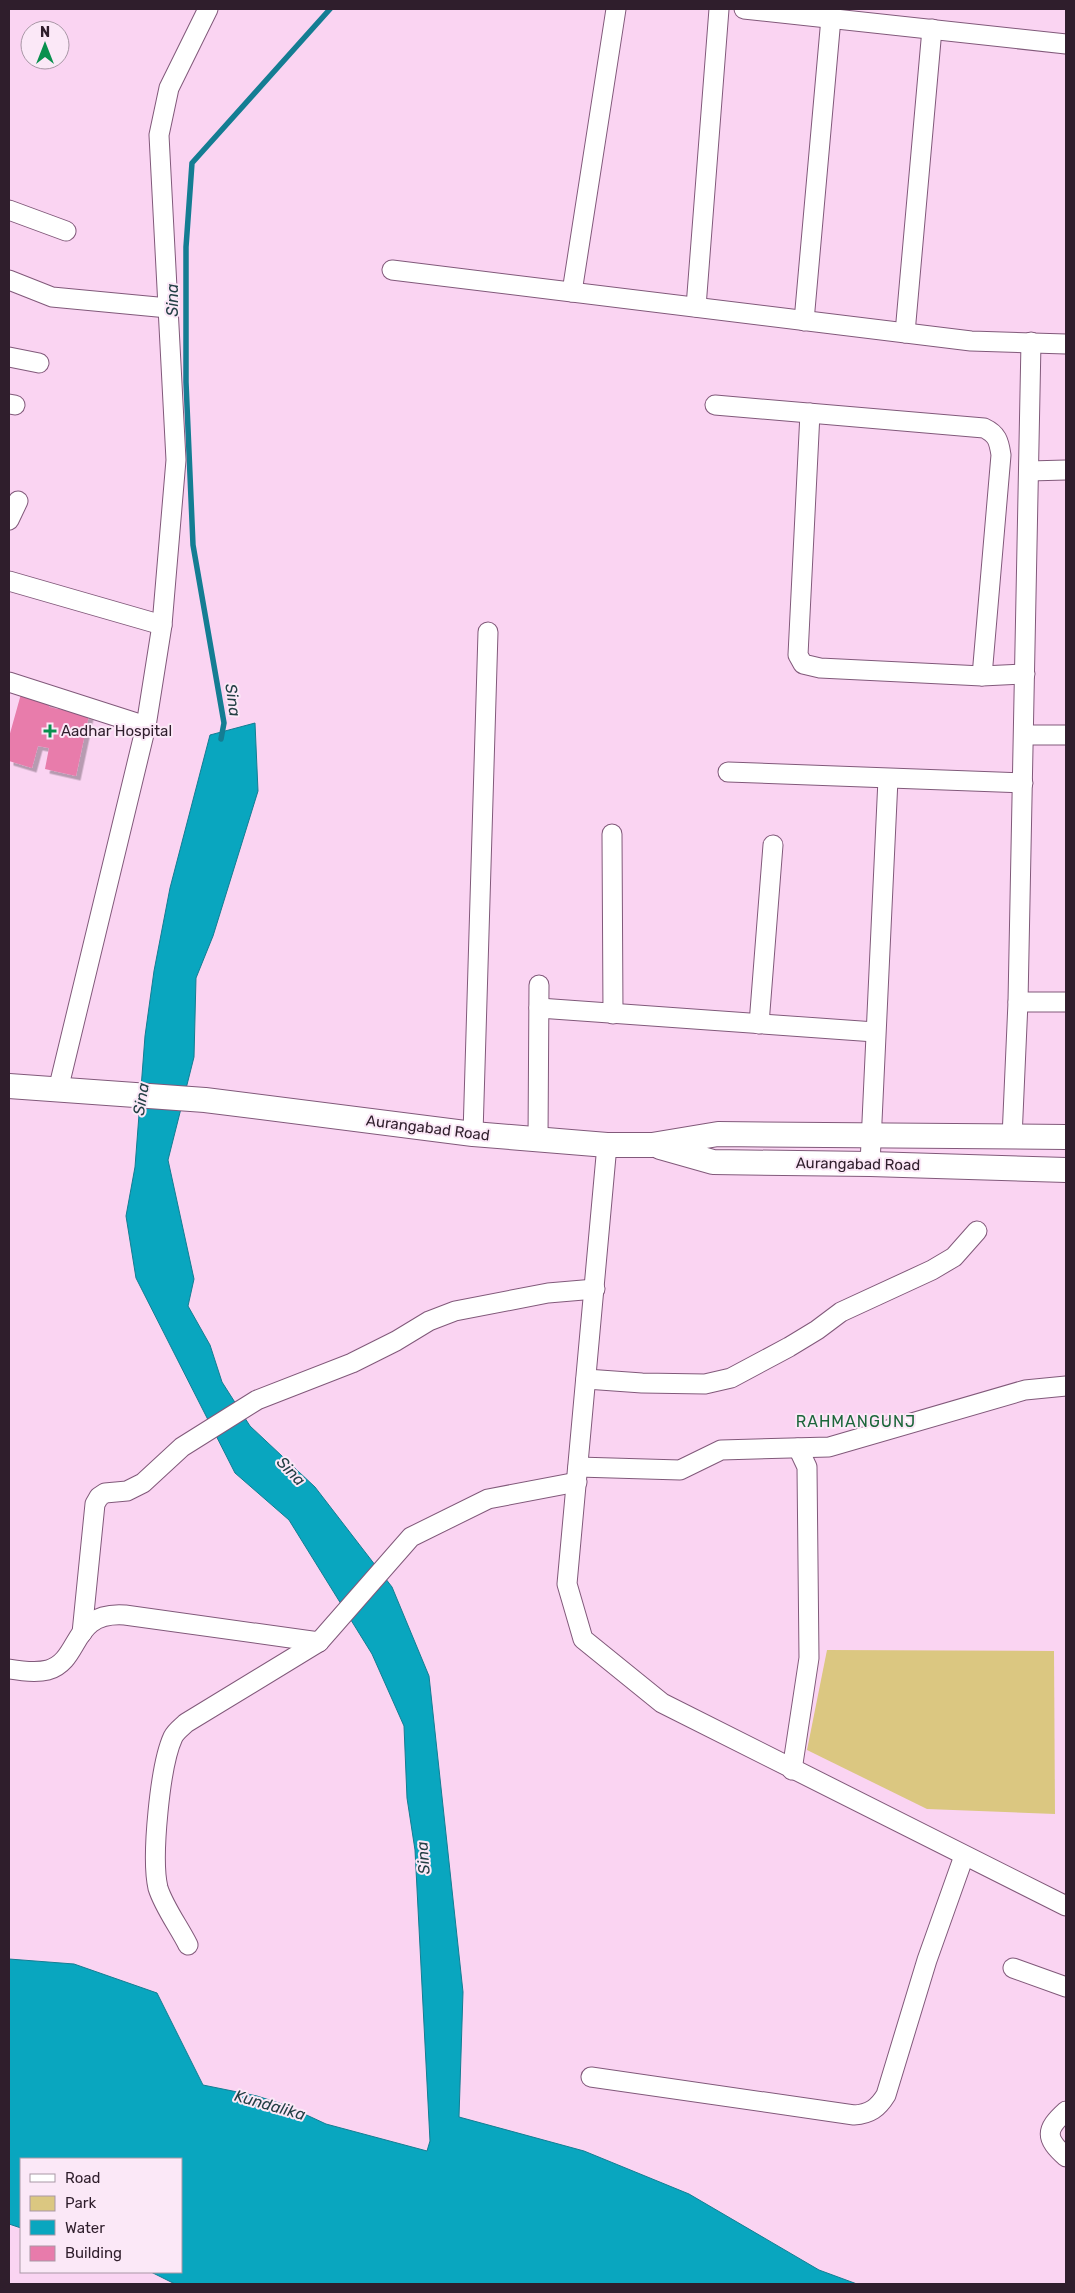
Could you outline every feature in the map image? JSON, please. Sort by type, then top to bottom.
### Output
[{"type":"main road","points":[[9,1086],[58,1090]]},
{"type":"main road","name":"Aurangabad Road","points":[[58,1090],[205,1100],[473,1134],[607,1145],[652,1145],[718,1134],[1066,1137]]},
{"type":"main road","name":"Aurangabad Road","points":[[652,1145],[713,1162],[870,1164],[1066,1170]]},
{"type":"street","points":[[58,1090],[146,726],[162,625],[176,480],[159,135],[169,88],[208,9]]},
{"type":"street","points":[[572,292],[616,9]]},
{"type":"street","points":[[696,307],[719,9]]},
{"type":"street","points":[[744,9],[1066,44]]},
{"type":"street","points":[[804,321],[831,18]]},
{"type":"street","points":[[905,333],[932,29]]},
{"type":"street","points":[[9,210],[66,231]]},
{"type":"street","points":[[392,270],[971,341],[1066,344]]},
{"type":"street","points":[[9,280],[52,297],[168,308]]},
{"type":"street","points":[[1012,1138],[1018,1002],[1032,342]]},
{"type":"street","points":[[9,357],[40,363]]},
{"type":"street","points":[[715,404],[984,428],[994,433],[999,441],[1002,455],[982,676]]},
{"type":"street","points":[[810,413],[798,655],[803,664],[820,668],[982,676],[1025,674]]},
{"type":"street","points":[[1029,471],[1066,470]]},
{"type":"street","points":[[9,520],[18,501]]},
{"type":"street","points":[[9,581],[162,625]]},
{"type":"street","points":[[473,1134],[488,632]]},
{"type":"street","points":[[9,682],[146,726]]},
{"type":"street","points":[[1024,735],[1066,735]]},
{"type":"street","points":[[728,772],[1023,783]]},
{"type":"street","points":[[870,1164],[888,779]]},
{"type":"street","points":[[612,834],[613,1014]]},
{"type":"street","points":[[759,1024],[773,845]]},
{"type":"street","points":[[538,1140],[539,985]]},
{"type":"street","points":[[1018,1002],[1066,1002]]},
{"type":"street","points":[[539,1008],[875,1032]]},
{"type":"street","points":[[607,1145],[568,1584],[583,1639],[662,1703],[1066,1906]]},
{"type":"street","points":[[586,1379],[642,1383],[705,1384],[731,1378],[789,1347],[817,1330],[841,1312],[932,1270],[954,1257],[977,1231]]},
{"type":"street","points":[[82,1633],[95,1504],[99,1497],[105,1493],[127,1490],[143,1483],[182,1447],[257,1400],[352,1363],[396,1342],[429,1321],[455,1311],[548,1293],[594,1289]]},
{"type":"street","points":[[188,1945],[159,1890],[155,1873],[154,1855],[164,1767],[174,1735],[186,1723],[324,1637],[411,1537],[488,1499],[578,1474],[680,1470],[721,1450],[829,1447],[1025,1390],[1066,1386]]},
{"type":"street","points":[[792,1770],[809,1658],[807,1467],[798,1448]]},
{"type":"street","points":[[9,1669],[24,1671],[48,1670],[59,1664],[91,1621],[104,1615],[117,1614],[324,1637]]},
{"type":"street","points":[[591,2076],[854,2115],[866,2114],[878,2107],[886,2094],[927,1960],[964,1856]]},
{"type":"street","points":[[1013,1968],[1066,1987]]},
{"type":"street","points":[[1066,2111],[1050,2130],[1050,2139],[1066,2157]]},
{"type":"green space","points":[[827,1650],[1054,1651],[1055,1814],[927,1809],[807,1750]]},
{"type":"water","name":"Kundalika","points":[[255,723],[258,791],[213,936],[196,978],[194,1057],[168,1160],[194,1279],[188,1306],[210,1345],[222,1382],[250,1426],[315,1487],[392,1587],[429,1676],[463,1992],[459,2117],[584,2151],[689,2194],[819,2270],[857,2284],[175,2284],[153,2273],[182,2273],[182,2158],[20,2158],[20,2228],[9,2224],[9,1959],[74,1964],[157,1993],[203,2085],[257,2096],[285,2105],[326,2124],[427,2151],[430,2141],[415,1850],[407,1798],[404,1726],[372,1654],[289,1520],[235,1473],[136,1278],[126,1216],[135,1167],[145,1036],[154,971],[170,888],[210,735]]},
{"type":"building","points":[[21,694],[50,702],[49,707],[89,715],[76,776],[45,769],[49,748],[38,746],[32,768],[9,761],[9,737]]},
{"type":"waterway","name":"Sina","points":[[221,739],[224,723],[193,545],[186,382],[186,247],[192,163],[330,9]]},
{"type":"place","name":"Aadhar Hospital","points":[[50,731]]},
{"type":"district","name":"RAHMANGUNJ","points":[[856,1421]]}]
